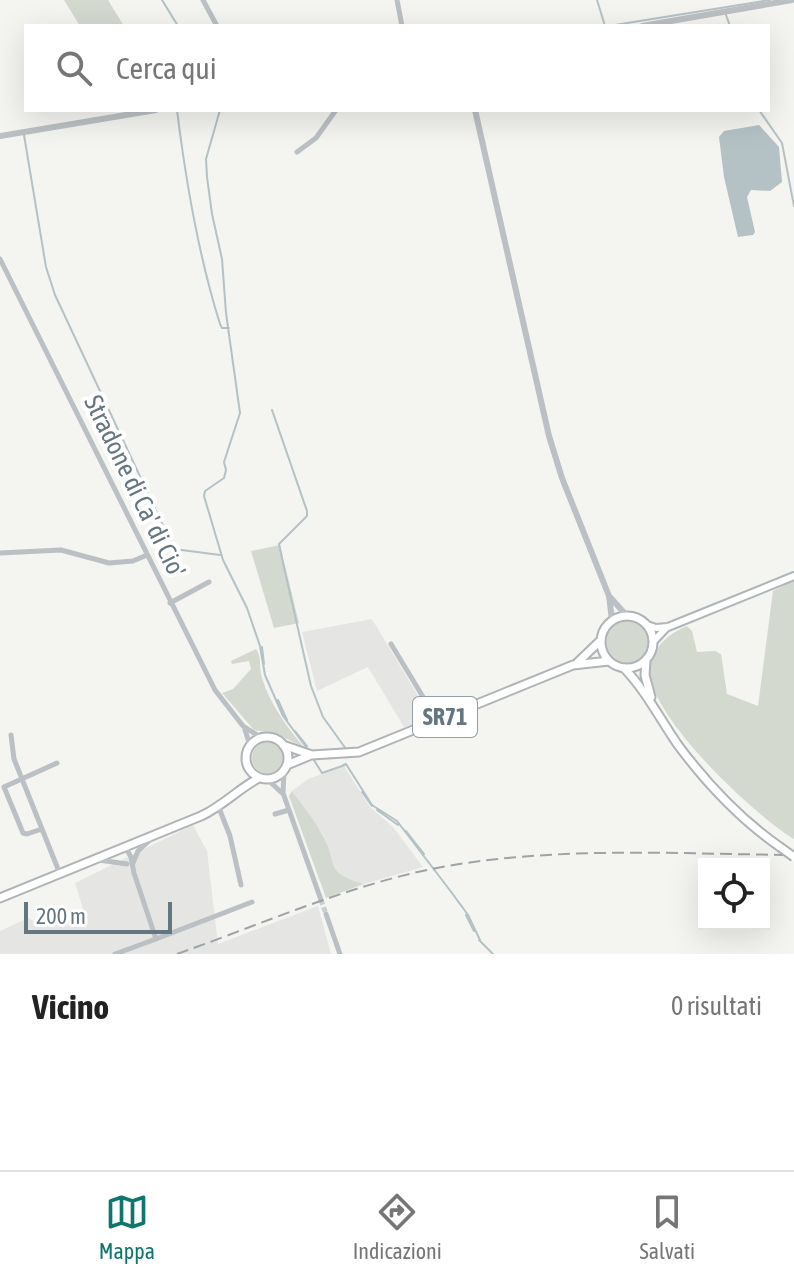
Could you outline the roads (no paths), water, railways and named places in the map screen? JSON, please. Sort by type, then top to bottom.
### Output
[{"type":"main road","points":[[612,620],[627,616],[656,628],[668,627],[794,576]]},
{"type":"main road","name":"SR71","points":[[235,793],[312,755],[359,752],[573,665],[601,640],[612,620]]},
{"type":"main road","points":[[647,625],[653,642]]},
{"type":"main road","points":[[652,703],[646,661],[653,642],[668,627]]},
{"type":"main road","points":[[601,640],[603,652],[609,661],[624,668],[705,779],[749,825],[794,857]]},
{"type":"main road","name":"SR71","points":[[573,665],[609,661]]},
{"type":"main road","points":[[624,668],[636,667],[646,661]]},
{"type":"main road","points":[[248,750],[262,738]]},
{"type":"main road","name":"SR71","points":[[262,738],[274,738],[283,745],[312,755]]},
{"type":"main road","points":[[283,745],[288,758],[285,768]]},
{"type":"main road","name":"SR71","points":[[0,898],[219,808],[235,793],[244,778],[248,750]]},
{"type":"main road","points":[[247,764],[264,779]]},
{"type":"street","points":[[203,0],[216,24]]},
{"type":"street","points":[[397,0],[402,24]]},
{"type":"street","points":[[654,24],[792,0]]},
{"type":"street","points":[[0,136],[144,112]]},
{"type":"street","points":[[297,152],[316,138],[335,112]]},
{"type":"street","points":[[475,112],[549,436],[562,478],[609,596],[612,620]]},
{"type":"street","name":"Stradone di Ca' di Cio'","points":[[0,259],[205,675],[243,726]]},
{"type":"street","points":[[0,553],[61,550],[109,563],[133,561],[147,555]]},
{"type":"street","points":[[170,603],[209,582]]},
{"type":"street","points":[[609,596],[627,616]]},
{"type":"street","points":[[391,644],[437,720]]},
{"type":"street","points":[[243,726],[262,738]]},
{"type":"street","points":[[243,726],[249,742],[248,750]]},
{"type":"street","points":[[11,735],[13,755],[60,874]]},
{"type":"street","points":[[42,829],[23,833],[2,789],[6,784],[57,763]]},
{"type":"street","points":[[285,768],[283,793],[321,900]]},
{"type":"street","points":[[264,779],[283,793]]},
{"type":"street","points":[[219,808],[230,836],[241,885]]},
{"type":"street","points":[[275,814],[289,810]]},
{"type":"street","points":[[130,864],[140,848],[158,834]]},
{"type":"street","points":[[126,848],[156,939]]},
{"type":"street","points":[[94,860],[130,864]]},
{"type":"street","points":[[115,954],[252,902]]},
{"type":"street","points":[[326,914],[340,954]]},
{"type":"waterway","points":[[162,0],[177,24]]},
{"type":"waterway","points":[[597,0],[604,24]]},
{"type":"waterway","points":[[621,24],[770,0]]},
{"type":"waterway","points":[[726,15],[729,24]]},
{"type":"waterway","points":[[177,112],[205,271],[220,324],[222,328],[229,328]]},
{"type":"waterway","points":[[219,112],[206,159],[207,177],[222,259],[240,413],[224,462],[224,478],[205,491],[204,496],[223,560],[247,608],[260,646],[265,675],[283,716],[309,751]]},
{"type":"waterway","points":[[760,112],[782,143],[794,206]]},
{"type":"waterway","points":[[24,135],[46,267],[55,295],[174,549],[220,555]]},
{"type":"waterway","points":[[272,410],[307,511],[307,516],[279,544],[283,563],[311,686],[323,717],[346,749]]},
{"type":"waterway","points":[[262,647],[264,664]]},
{"type":"waterway","points":[[278,700],[287,720]]},
{"type":"waterway","points":[[295,731],[307,746]]},
{"type":"waterway","points":[[312,757],[322,773],[345,765]]},
{"type":"waterway","points":[[343,765],[346,764],[372,805],[397,821],[468,915],[480,940]]},
{"type":"waterway","points":[[362,792],[372,806]]},
{"type":"waterway","points":[[377,810],[398,825]]},
{"type":"waterway","points":[[406,831],[424,854]]},
{"type":"waterway","points":[[466,915],[474,931]]},
{"type":"waterway","points":[[479,940],[493,954]]},
{"type":"tunnel","points":[[321,900],[326,914]]},
{"type":"railway","points":[[177,954],[375,883],[442,867],[486,860],[574,854],[794,855]]}]
